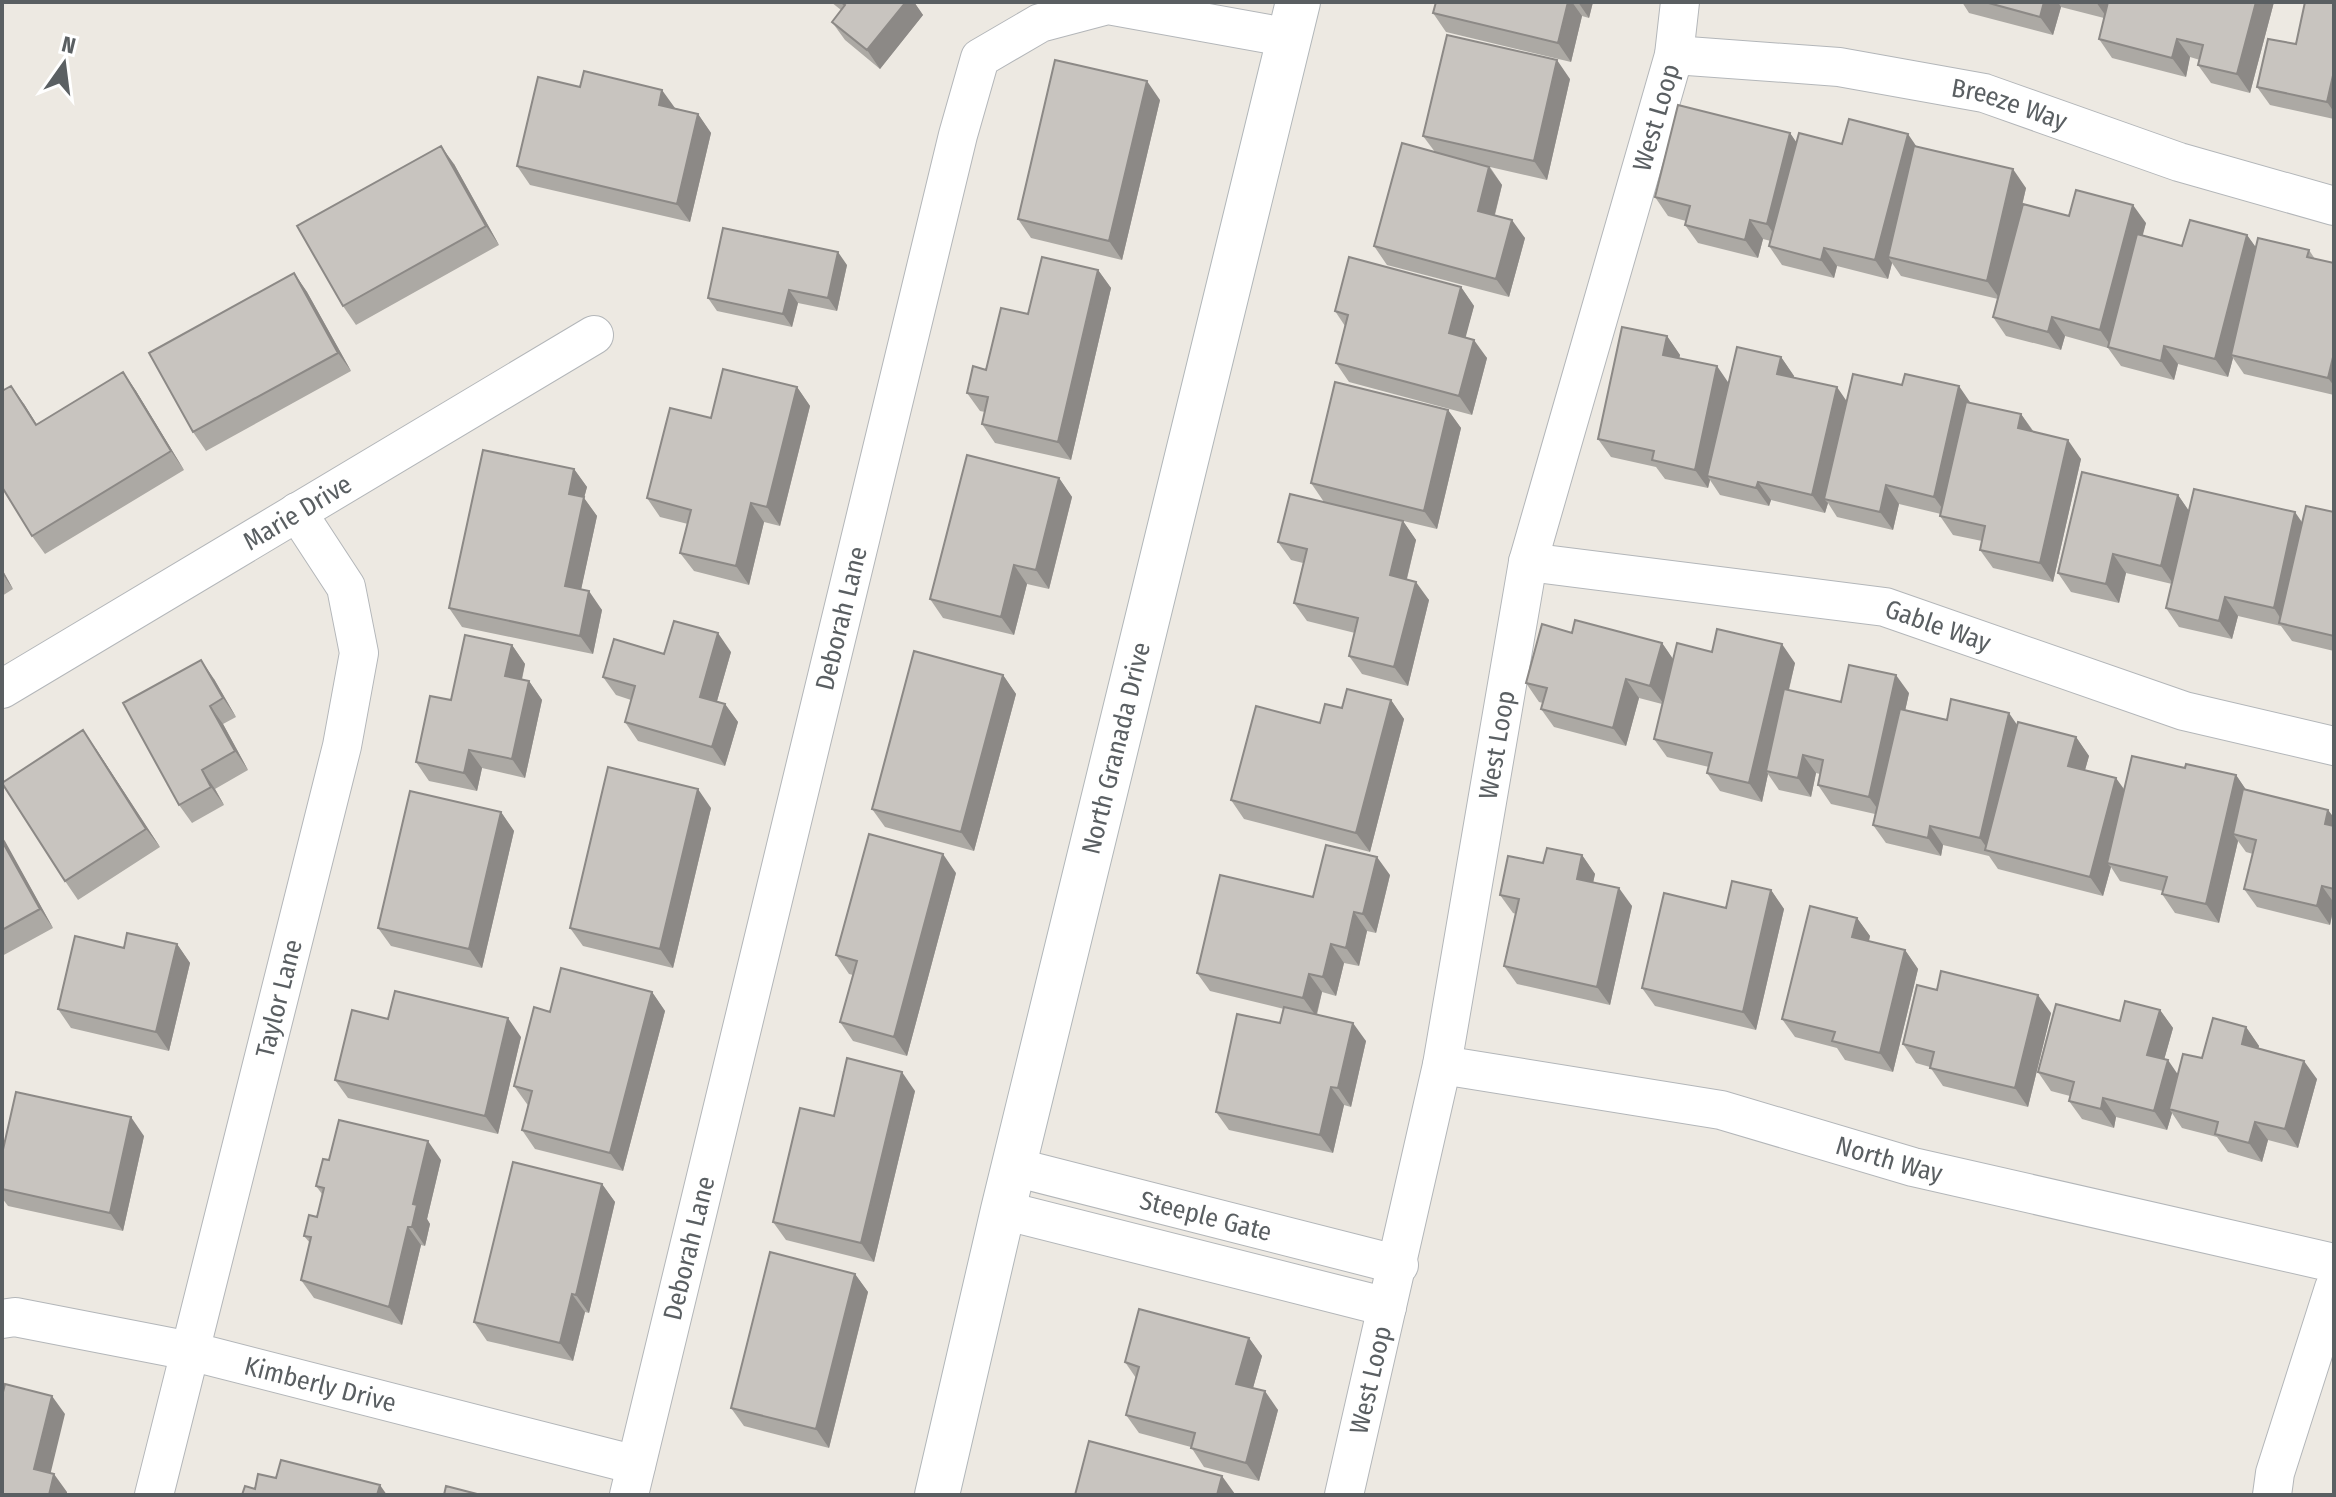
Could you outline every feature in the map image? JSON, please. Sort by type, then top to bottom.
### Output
[{"type":"street","name":"West Loop","points":[[1348,1494],[1442,1065],[1528,562],[1674,55],[1680,2]]},
{"type":"street","name":"Deborah Lane","points":[[633,1480],[958,135],[980,58],[1040,23],[1108,5],[1294,20]]},
{"type":"street","name":"North Granada Drive","points":[[937,1495],[1003,1210],[1294,20]]},
{"type":"street","name":"Breeze Way","points":[[1674,55],[1839,67],[1984,93],[2179,162],[2334,206]]},
{"type":"street","name":"Marie Drive","points":[[2,689],[594,335]]},
{"type":"street","name":"Taylor Lane","points":[[154,1495],[342,746],[359,653],[346,587],[297,512]]},
{"type":"street","name":"Gable Way","points":[[1528,562],[1885,607],[2184,711],[2334,746]]},
{"type":"street","name":"North Way","points":[[1442,1065],[1721,1110],[1913,1167],[2334,1263]]},
{"type":"street","name":"Steeple Gate","points":[[1014,1167],[1399,1265]]},
{"type":"street","name":"Steeple Gate","points":[[1003,1210],[1387,1307]]},
{"type":"street","points":[[2272,1495],[2275,1473],[2334,1288]]},
{"type":"street","name":"Kimberly Drive","points":[[2,1319],[15,1317],[190,1351],[633,1480]]},
{"type":"building","points":[[841,2],[906,2],[867,50],[832,22],[845,5]]},
{"type":"building","points":[[1436,2],[1568,2],[1558,43],[1433,13]]},
{"type":"building","points":[[1985,2],[2044,2],[2040,17]]},
{"type":"building","points":[[2108,2],[2256,2],[2237,74],[2198,65],[2203,45],[2177,39],[2172,58],[2099,39]]},
{"type":"building","points":[[2305,2],[2334,2],[2334,71],[2327,102],[2257,87],[2268,39],[2296,44]]},
{"type":"building","points":[[1447,35],[1557,60],[1534,161],[1423,136]]},
{"type":"building","points":[[1055,60],[1147,81],[1109,241],[1018,219]]},
{"type":"building","points":[[584,71],[662,90],[659,105],[698,114],[677,204],[517,166],[538,77],[580,87]]},
{"type":"building","points":[[1678,105],[1790,133],[1767,224],[1750,220],[1745,240],[1685,225],[1690,206],[1655,197]]},
{"type":"building","points":[[1849,119],[1908,134],[1875,260],[1824,248],[1821,260],[1769,246],[1799,133],[1842,144]]},
{"type":"building","points":[[1402,143],[1489,167],[1478,211],[1512,220],[1496,279],[1374,246]]},
{"type":"building","points":[[441,146],[486,226],[343,306],[297,226]]},
{"type":"building","points":[[1914,146],[2013,169],[1987,281],[1888,257]]},
{"type":"building","points":[[2076,190],[2133,205],[2100,330],[2052,317],[2048,332],[1993,317],[2023,204],[2069,216]]},
{"type":"building","points":[[2190,220],[2247,235],[2215,359],[2164,346],[2161,361],[2108,347],[2137,234],[2182,246]]},
{"type":"building","points":[[723,228],[838,252],[828,298],[789,290],[783,314],[708,298]]},
{"type":"building","points":[[2258,238],[2309,250],[2307,257],[2334,263],[2334,353],[2328,378],[2231,355]]},
{"type":"building","points":[[1042,257],[1098,270],[1058,442],[982,424],[988,397],[967,393],[973,366],[986,370],[1001,308],[1028,314]]},
{"type":"building","points":[[1349,257],[1461,287],[1449,333],[1474,340],[1459,396],[1336,363],[1348,315],[1335,311]]},
{"type":"building","points":[[294,273],[338,353],[193,432],[149,353]]},
{"type":"building","points":[[1622,327],[1667,336],[1663,355],[1717,366],[1695,470],[1652,460],[1654,451],[1598,439]]},
{"type":"building","points":[[1737,347],[1781,357],[1777,374],[1837,387],[1812,495],[1758,482],[1756,488],[1707,476]]},
{"type":"building","points":[[723,369],[797,387],[767,507],[751,503],[736,566],[680,553],[691,510],[647,498],[670,408],[711,418]]},
{"type":"building","points":[[123,372],[171,451],[32,536],[2,487],[2,391],[11,386],[36,425]]},
{"type":"building","points":[[1853,374],[1902,385],[1905,374],[1959,386],[1934,497],[1886,485],[1880,512],[1824,499]]},
{"type":"building","points":[[1335,382],[1448,410],[1424,511],[1311,483]]},
{"type":"building","points":[[1966,402],[2021,414],[2018,428],[2068,440],[2040,563],[1980,550],[1985,526],[1940,516]]},
{"type":"building","points":[[483,450],[574,469],[569,494],[584,497],[565,586],[589,591],[580,636],[449,608]]},
{"type":"building","points":[[967,455],[1059,478],[1036,570],[1014,565],[1001,617],[930,599]]},
{"type":"building","points":[[2082,472],[2178,495],[2161,566],[2113,554],[2106,584],[2058,573]]},
{"type":"building","points":[[2194,489],[2295,512],[2274,608],[2225,597],[2219,621],[2166,608]]},
{"type":"building","points":[[1290,494],[1403,521],[1390,575],[1416,582],[1394,667],[1349,656],[1358,618],[1294,603],[1307,549],[1278,542]]},
{"type":"building","points":[[2306,506],[2334,512],[2334,636],[2279,623]]},
{"type":"building","points":[[1575,620],[1662,643],[1650,686],[1626,679],[1613,728],[1541,709],[1547,688],[1526,683],[1542,624],[1572,633]]},
{"type":"building","points":[[674,621],[718,633],[700,697],[725,704],[712,747],[625,722],[635,686],[603,677],[614,639],[664,654]]},
{"type":"building","points":[[1717,629],[1782,644],[1749,783],[1707,773],[1712,753],[1654,739],[1677,643],[1712,652]]},
{"type":"building","points":[[465,635],[512,645],[505,676],[529,681],[512,759],[469,750],[464,773],[416,762],[430,696],[451,700]]},
{"type":"building","points":[[914,651],[1003,675],[961,832],[872,809]]},
{"type":"building","points":[[201,660],[223,698],[210,706],[235,751],[202,770],[211,787],[179,805],[123,703]]},
{"type":"building","points":[[1849,665],[1896,675],[1869,797],[1818,785],[1823,760],[1803,755],[1798,778],[1766,771],[1784,689],[1841,702]]},
{"type":"building","points":[[1347,689],[1391,700],[1356,833],[1231,800],[1256,706],[1320,723],[1325,704],[1342,708]]},
{"type":"building","points":[[1951,699],[2009,713],[1980,838],[1930,826],[1928,838],[1873,825],[1900,709],[1947,720]]},
{"type":"building","points":[[2018,722],[2076,737],[2068,766],[2116,778],[2090,877],[1985,850]]},
{"type":"building","points":[[83,730],[146,829],[65,881],[2,783]]},
{"type":"building","points":[[2132,756],[2236,775],[2206,904],[2162,894],[2167,877],[2107,863]]},
{"type":"building","points":[[608,767],[698,789],[660,949],[570,928]]},
{"type":"building","points":[[2243,789],[2328,810],[2325,824],[2334,826],[2334,889],[2322,886],[2317,906],[2244,889],[2256,840],[2233,834]]},
{"type":"building","points":[[410,791],[501,812],[469,949],[378,928]]},
{"type":"building","points":[[869,834],[943,854],[894,1037],[840,1022],[857,961],[836,955]]},
{"type":"building","points":[[2,841],[40,909],[2,930]]},
{"type":"building","points":[[1326,845],[1377,857],[1363,914],[1354,912],[1346,948],[1331,944],[1323,977],[1309,974],[1303,998],[1197,973],[1220,875],[1313,897]]},
{"type":"building","points":[[1547,848],[1582,855],[1577,879],[1619,888],[1597,987],[1504,966],[1519,899],[1500,895],[1508,856],[1543,863]]},
{"type":"building","points":[[1732,881],[1771,890],[1743,1012],[1642,988],[1664,893],[1726,908]]},
{"type":"building","points":[[1810,906],[1857,918],[1852,937],[1905,950],[1880,1053],[1832,1041],[1835,1032],[1782,1019]]},
{"type":"building","points":[[127,933],[177,944],[156,1032],[58,1009],[75,936],[124,948]]},
{"type":"building","points":[[561,968],[652,992],[610,1153],[522,1130],[532,1091],[514,1086],[534,1007],[550,1012]]},
{"type":"building","points":[[1941,971],[2038,995],[2015,1088],[1930,1068],[1934,1052],[1903,1044],[1917,985],[1937,990]]},
{"type":"building","points":[[395,991],[508,1018],[485,1116],[335,1080],[352,1010],[388,1019]]},
{"type":"building","points":[[2125,1001],[2160,1010],[2147,1055],[2168,1060],[2154,1111],[2103,1098],[2101,1109],[2069,1101],[2074,1082],[2038,1072],[2056,1004],[2120,1021]]},
{"type":"building","points":[[1284,1007],[1353,1023],[1338,1088],[1331,1087],[1320,1135],[1216,1112],[1237,1014],[1280,1023]]},
{"type":"building","points":[[2213,1018],[2246,1027],[2242,1044],[2304,1061],[2285,1129],[2255,1122],[2249,1143],[2215,1134],[2218,1122],[2169,1109],[2183,1054],[2202,1058]]},
{"type":"building","points":[[847,1058],[902,1072],[861,1243],[773,1222],[800,1108],[834,1116]]},
{"type":"building","points":[[16,1092],[131,1117],[110,1213],[2,1189],[2,1154]]},
{"type":"building","points":[[339,1120],[428,1141],[413,1204],[417,1205],[412,1227],[408,1227],[389,1307],[301,1280],[311,1237],[304,1236],[309,1215],[317,1217],[324,1188],[316,1186],[323,1159],[329,1160]]},
{"type":"building","points":[[513,1162],[602,1184],[576,1295],[572,1294],[560,1343],[474,1322]]},
{"type":"building","points":[[770,1252],[855,1274],[816,1429],[731,1408]]},
{"type":"building","points":[[1139,1309],[1249,1338],[1236,1384],[1265,1391],[1246,1463],[1191,1448],[1195,1433],[1126,1415],[1139,1367],[1125,1362]]},
{"type":"building","points":[[5,1384],[52,1396],[34,1469],[54,1474],[49,1495],[2,1495],[2,1396]]},
{"type":"building","points":[[1089,1441],[1222,1476],[1217,1495],[1075,1495]]},
{"type":"building","points":[[281,1460],[380,1485],[377,1495],[242,1495],[245,1486],[255,1489],[258,1474],[276,1478]]},
{"type":"building","points":[[446,1486],[481,1495],[444,1495]]}]
